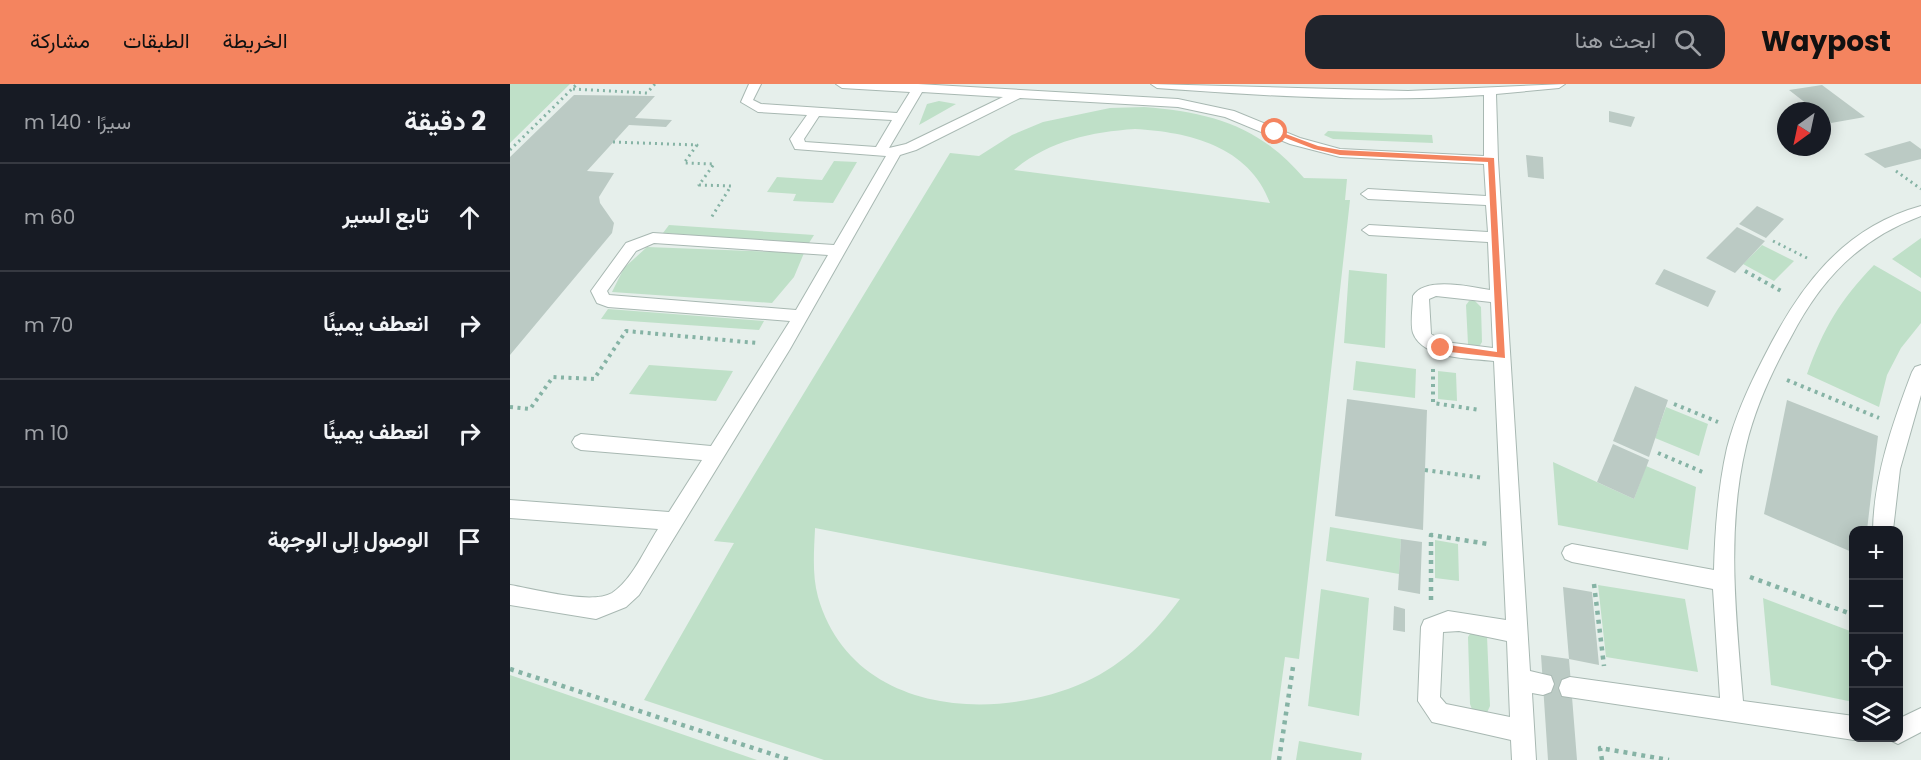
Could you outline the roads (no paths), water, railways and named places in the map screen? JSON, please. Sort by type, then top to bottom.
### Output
[{"type":"lane","points":[[755,84],[747,97],[751,106],[900,117]]},
{"type":"lane","points":[[842,84],[1178,103],[1229,114],[1294,141],[1340,153],[1491,160]]},
{"type":"lane","points":[[1157,84],[1338,96],[1490,93],[1559,84]]},
{"type":"lane","points":[[510,596],[596,609],[614,603],[632,588],[839,251],[887,152],[900,117],[918,88]]},
{"type":"lane","points":[[1490,93],[1491,160],[1524,760]]},
{"type":"lane","points":[[815,112],[797,139],[800,146],[887,152],[911,147],[1016,95]]},
{"type":"lane","points":[[1368,194],[1494,201]]},
{"type":"lane","points":[[1732,712],[1724,575],[1731,484],[1741,432],[1765,371],[1800,301],[1825,268],[1861,238],[1904,216],[1921,211]]},
{"type":"lane","points":[[1369,230],[1496,237]]},
{"type":"lane","points":[[801,316],[608,301],[599,291],[632,247],[653,238],[839,251]]},
{"type":"lane","points":[[1499,297],[1440,290],[1426,292],[1421,301],[1421,332],[1441,348],[1502,356]]},
{"type":"lane","points":[[1883,526],[1884,504],[1899,427],[1921,372]]},
{"type":"lane","points":[[581,442],[716,454]]},
{"type":"lane","points":[[510,509],[674,521]]},
{"type":"lane","points":[[1581,554],[1724,575]]},
{"type":"lane","points":[[1516,633],[1448,619],[1436,623],[1432,627],[1429,696],[1431,706],[1440,714],[1522,731]]},
{"type":"lane","points":[[1519,680],[1543,684]]},
{"type":"lane","points":[[1570,688],[1849,727]]},
{"type":"lane","points":[[1903,730],[1921,719]]}]
